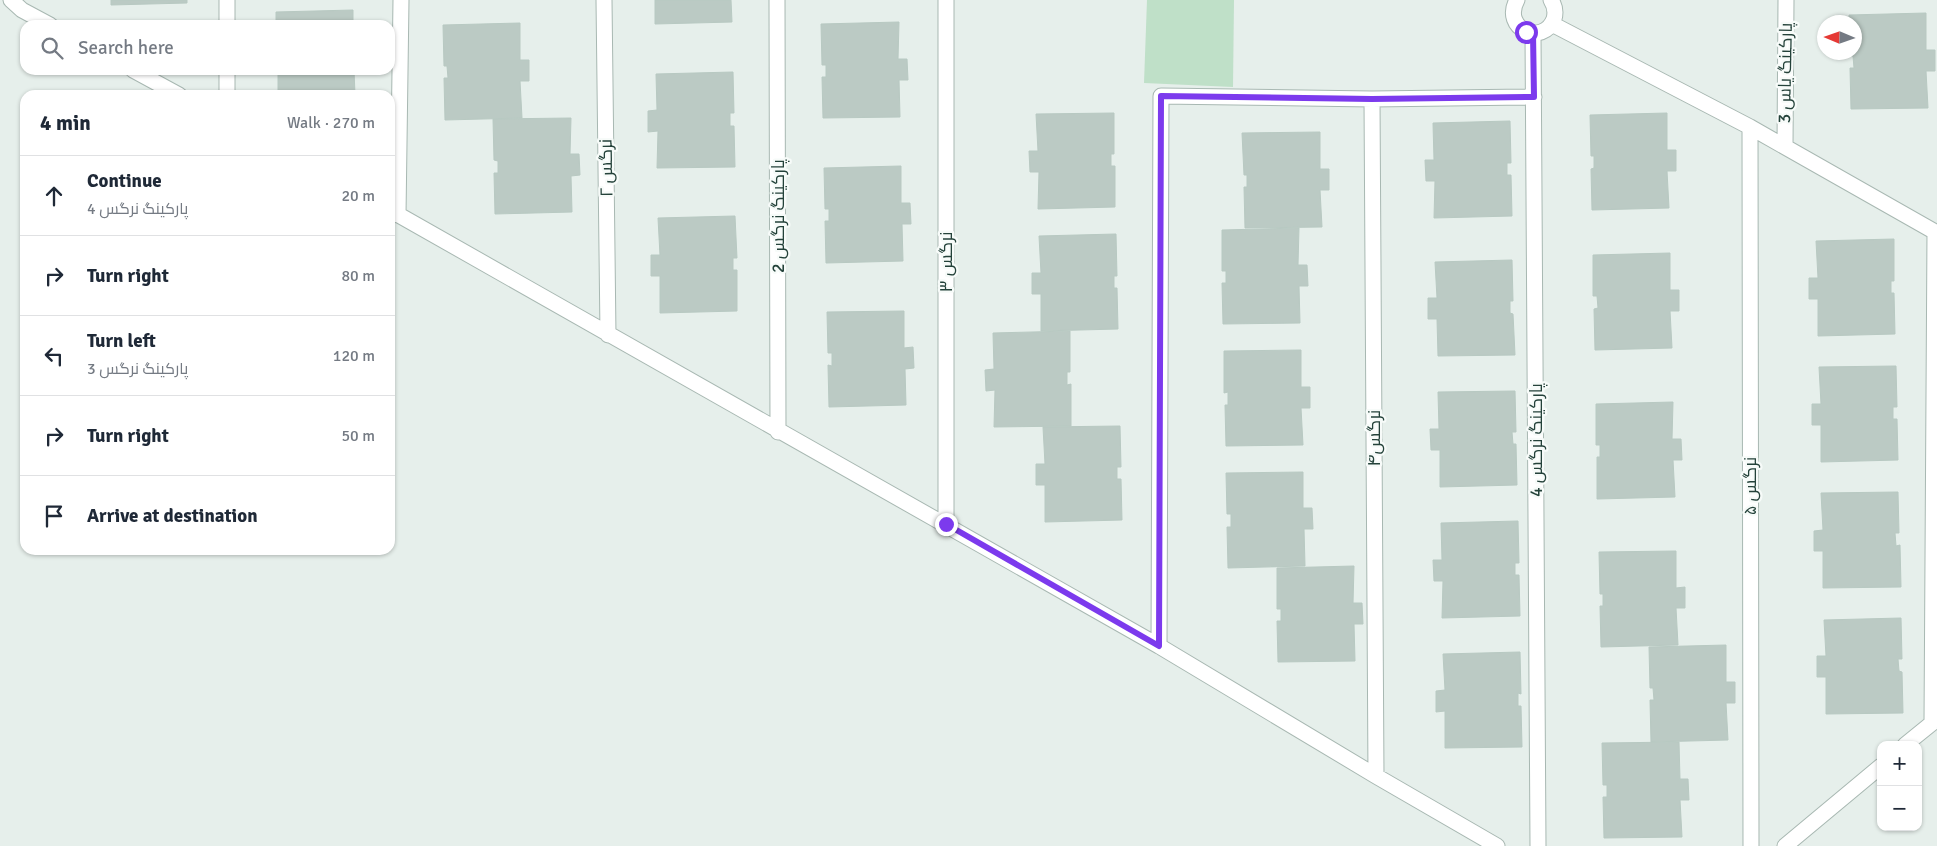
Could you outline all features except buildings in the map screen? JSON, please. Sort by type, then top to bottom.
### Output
[{"type":"street","points":[[11,0],[22,10],[41,20]]},
{"type":"street","points":[[227,0],[227,20]]},
{"type":"street","points":[[395,183],[401,0]]},
{"type":"street","name":"نرگس ۲","points":[[604,0],[608,335]]},
{"type":"street","name":"پارکینگ نرگس 2","points":[[777,0],[778,432]]},
{"type":"street","name":"نرگس ۳","points":[[946,0],[946,524]]},
{"type":"street","points":[[1517,0],[1513,8],[1515,22],[1526,32],[1533,33],[1547,29],[1552,24],[1555,10],[1551,0]]},
{"type":"street","name":"پارکینگ یاس 3","points":[[1785,146],[1786,0]]},
{"type":"street","points":[[1552,24],[1750,127],[1936,232],[1935,720],[1911,741]]},
{"type":"street","name":"پارکینگ نرگس 4","points":[[1533,33],[1538,846]]},
{"type":"street","points":[[142,75],[170,90]]},
{"type":"street","points":[[227,75],[227,90]]},
{"type":"street","points":[[1159,646],[1161,96],[1372,99],[1534,97]]},
{"type":"street","name":"نرگس۴","points":[[1372,99],[1376,776]]},
{"type":"street","name":"نرگس ۵","points":[[1750,127],[1751,846]]},
{"type":"street","points":[[395,214],[1159,646],[1497,846]]},
{"type":"street","points":[[1784,846],[1877,769]]},
{"type":"green space","points":[[1147,0],[1234,0],[1233,87],[1144,83]]},
{"type":"route","points":[[946,524],[1159,646],[1161,96],[1372,99],[1534,97],[1533,33],[1526,32]]}]
